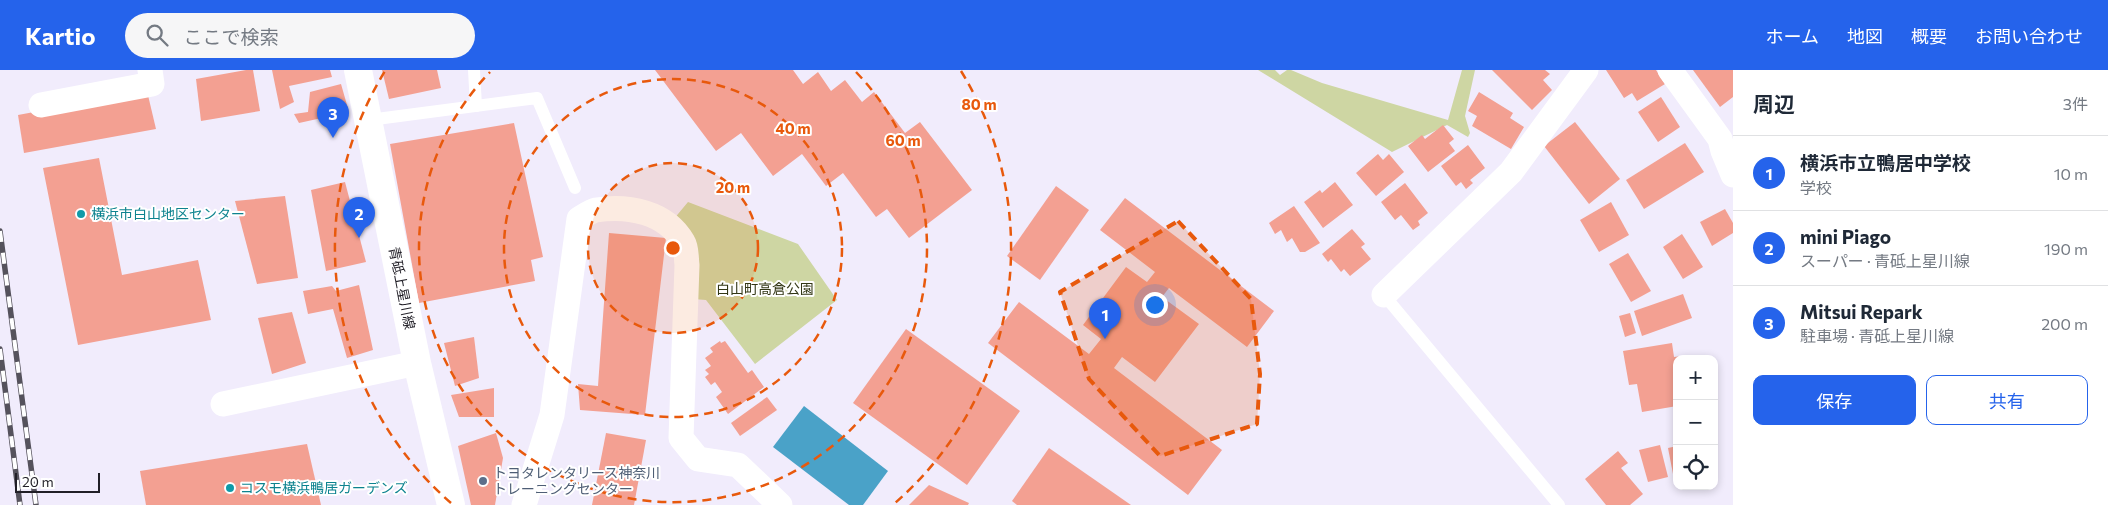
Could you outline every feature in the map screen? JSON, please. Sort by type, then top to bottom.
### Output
[{"type":"main road","name":"青砥上星川線","points":[[358,70],[417,362],[451,505]]},
{"type":"street","points":[[41,105],[152,84],[150,70]]},
{"type":"street","points":[[1384,295],[1511,172],[1586,70]]},
{"type":"street","points":[[1670,70],[1727,134],[1722,151],[1733,175]]},
{"type":"street","points":[[524,505],[552,415],[579,219],[595,210],[640,210],[660,218],[684,243],[687,265],[681,438],[698,459],[738,465],[780,505]]},
{"type":"street","points":[[223,404],[417,362]]},
{"type":"lane","points":[[474,70],[476,106]]},
{"type":"lane","points":[[369,120],[537,98],[575,188]]},
{"type":"lane","points":[[1384,295],[1560,505]]},
{"type":"highlighted area","points":[[1178,221],[1251,299],[1260,374],[1257,424],[1160,456],[1089,379],[1060,292]]},
{"type":"green space","points":[[1258,70],[1275,70],[1280,75],[1287,70],[1291,70],[1322,83],[1448,120],[1462,70],[1475,70],[1465,116],[1470,133],[1468,137],[1447,125],[1392,152]]},
{"type":"green space","name":"白山町高倉公園","points":[[688,202],[798,244],[837,300],[755,364],[706,300],[693,299],[673,220]]},
{"type":"water","points":[[804,406],[888,471],[863,505],[849,505],[773,447]]},
{"type":"building","points":[[253,70],[260,111],[201,121],[196,79]]},
{"type":"building","points":[[272,70],[330,70],[332,77],[289,86],[294,102],[280,109]]},
{"type":"building","points":[[382,70],[437,70],[441,88],[389,99]]},
{"type":"building","points":[[655,70],[793,70],[803,84],[818,72],[831,91],[845,80],[862,102],[874,92],[905,133],[920,122],[972,190],[909,238],[887,209],[876,217],[843,173],[826,186],[802,154],[773,176],[741,133],[716,151]]},
{"type":"building","points":[[1492,70],[1545,70],[1550,74],[1543,80],[1552,90],[1532,110]]},
{"type":"building","points":[[1606,70],[1656,70],[1665,84],[1637,101],[1632,93],[1624,98]]},
{"type":"building","points":[[1693,70],[1733,70],[1733,97],[1720,107]]},
{"type":"building","points":[[341,84],[349,112],[299,123],[294,114],[308,112],[310,92]]},
{"type":"building","points":[[147,91],[156,129],[24,153],[18,115]]},
{"type":"building","points":[[1479,92],[1513,113],[1510,118],[1524,127],[1511,149],[1472,126],[1477,116],[1468,111]]},
{"type":"building","points":[[1661,97],[1680,127],[1658,142],[1638,112]]},
{"type":"building","points":[[1575,122],[1620,179],[1589,204],[1544,146]]},
{"type":"building","points":[[514,123],[543,257],[531,260],[535,281],[419,303],[390,144]]},
{"type":"building","points":[[1443,125],[1454,139],[1449,143],[1455,151],[1428,172],[1408,146],[1422,135],[1425,139]]},
{"type":"building","points":[[1685,143],[1704,172],[1644,209],[1626,180]]},
{"type":"building","points":[[1468,145],[1485,168],[1470,180],[1473,183],[1466,189],[1461,182],[1456,186],[1441,166]]},
{"type":"building","points":[[1378,154],[1383,160],[1389,154],[1404,172],[1376,196],[1356,173]]},
{"type":"building","name":"横浜市白山地区センター","points":[[99,158],[122,275],[198,260],[211,320],[78,345],[43,168]]},
{"type":"building","points":[[345,182],[366,262],[326,271],[311,190]]},
{"type":"building","points":[[1335,182],[1353,205],[1323,228],[1304,202],[1320,190],[1322,193]]},
{"type":"building","points":[[1405,183],[1428,213],[1418,221],[1420,225],[1413,230],[1401,215],[1395,220],[1381,202]]},
{"type":"building","points":[[1056,186],[1089,210],[1040,280],[1007,256]]},
{"type":"building","points":[[285,196],[298,278],[257,284],[235,201]]},
{"type":"building","points":[[1125,198],[1274,311],[1247,347],[1169,288],[1162,297],[1199,324],[1155,382],[1122,357],[1114,368],[1222,450],[1188,495],[988,343],[1019,302],[1089,354],[1101,339],[1083,325],[1126,267],[1147,282],[1155,272],[1100,230]]},
{"type":"building","points":[[1611,202],[1629,235],[1599,252],[1580,220]]},
{"type":"building","points":[[1294,206],[1320,243],[1305,252],[1300,252],[1292,238],[1287,242],[1281,230],[1275,234],[1269,223]]},
{"type":"building","points":[[1725,209],[1733,223],[1733,233],[1712,246],[1700,222]]},
{"type":"building","points":[[1352,229],[1365,244],[1361,247],[1371,259],[1350,276],[1344,269],[1341,272],[1331,259],[1328,262],[1322,254]]},
{"type":"building","points":[[609,233],[666,238],[645,415],[580,410],[578,384],[598,386]]},
{"type":"building","points":[[1682,234],[1703,267],[1683,279],[1663,247]]},
{"type":"building","points":[[1628,253],[1651,291],[1631,302],[1609,264]]},
{"type":"building","points":[[359,285],[373,350],[347,358],[333,309],[308,314],[303,291],[332,286],[336,291]]},
{"type":"building","points":[[1683,294],[1692,318],[1642,336],[1634,311]]},
{"type":"building","points":[[292,312],[306,363],[272,374],[258,318]]},
{"type":"building","points":[[1630,313],[1636,333],[1625,337],[1619,316]]},
{"type":"building","points":[[906,329],[1020,411],[967,485],[853,403]]},
{"type":"building","points":[[474,337],[479,378],[455,386],[444,343]]},
{"type":"building","points":[[720,341],[721,343],[725,341],[748,373],[752,370],[764,387],[728,414],[716,397],[722,392],[715,382],[711,385],[705,377],[709,374],[705,370],[711,366],[705,358],[713,352],[710,348]]},
{"type":"building","points":[[1672,343],[1674,355],[1673,407],[1642,412],[1637,384],[1629,385],[1623,351]]},
{"type":"building","points":[[494,388],[494,417],[459,417],[451,395]]},
{"type":"building","points":[[767,397],[777,410],[740,436],[731,423]]},
{"type":"building","name":"トヨタレンタリース神奈川 トレーニングセンター","points":[[496,433],[503,458],[495,505],[471,505],[458,446]]},
{"type":"building","points":[[606,433],[646,440],[634,505],[592,505]]},
{"type":"building","name":"コスモ横浜鴨居ガーデンズ","points":[[307,444],[321,505],[146,505],[140,471]]},
{"type":"building","points":[[1660,445],[1668,477],[1648,482],[1639,450]]},
{"type":"building","points":[[1673,447],[1673,474],[1668,448]]},
{"type":"building","points":[[1049,448],[1131,505],[1017,505],[1012,501]]},
{"type":"building","points":[[1618,451],[1628,463],[1621,468],[1643,494],[1630,505],[1606,505],[1585,479]]},
{"type":"building","points":[[929,485],[969,503],[968,505],[909,505]]},
{"type":"railway","points":[[0,231],[36,505]]},
{"type":"railway","points":[[0,349],[20,505]]},
{"type":"place","name":"Mitsui Repark","points":[[333,138]]},
{"type":"place","name":"横浜市白山地区センター","points":[[81,214]]},
{"type":"place","name":"mini Piago","points":[[359,238]]},
{"type":"place","name":"横浜市立鴨居中学校","points":[[1105,339]]},
{"type":"place","name":"トヨタレンタリース神奈川 トレーニングセンター","points":[[483,481]]},
{"type":"place","name":"コスモ横浜鴨居ガーデンズ","points":[[230,488]]}]
